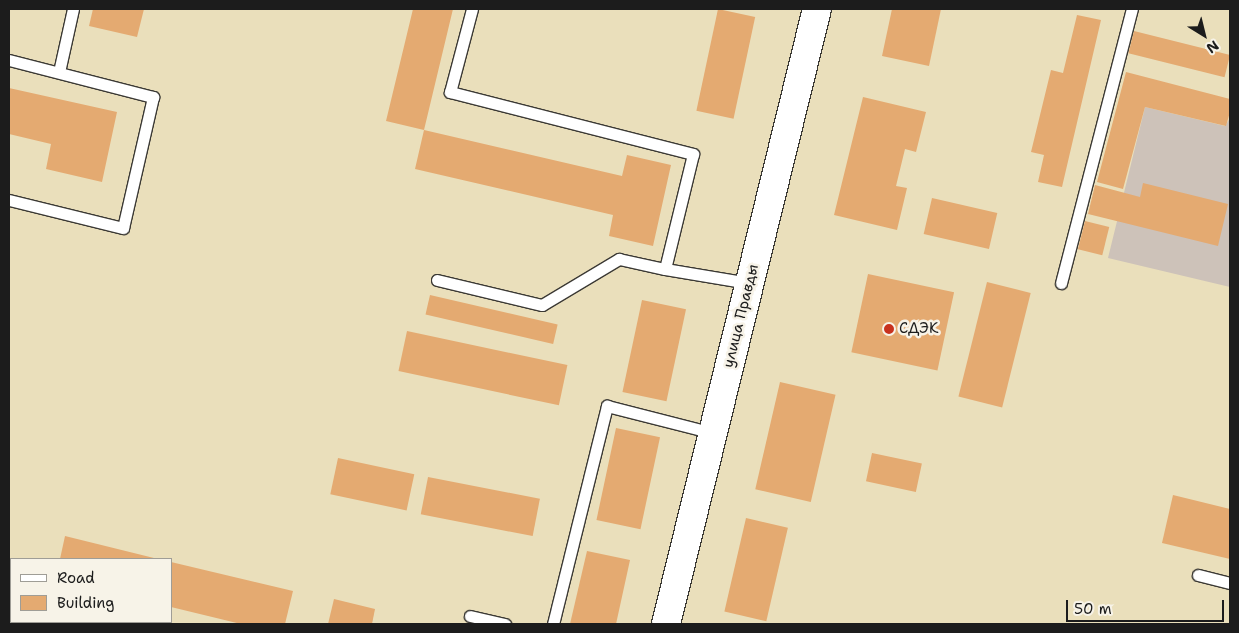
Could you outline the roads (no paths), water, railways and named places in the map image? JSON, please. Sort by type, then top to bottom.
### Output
[{"type":"street","name":"улица Правды","points":[[666,624],[816,9]]},
{"type":"lane","points":[[59,72],[73,9]]},
{"type":"lane","points":[[472,9],[450,92],[693,154],[666,269]]},
{"type":"lane","points":[[1061,284],[1132,9]]},
{"type":"lane","points":[[9,60],[152,97],[123,228],[9,200]]},
{"type":"lane","points":[[438,280],[542,305],[619,259],[750,283]]},
{"type":"lane","points":[[554,624],[607,406],[713,433]]},
{"type":"lane","points":[[1198,574],[1230,583]]},
{"type":"lane","points":[[470,616],[505,624]]},
{"type":"place","name":"СДЭК","points":[[889,329]]}]
